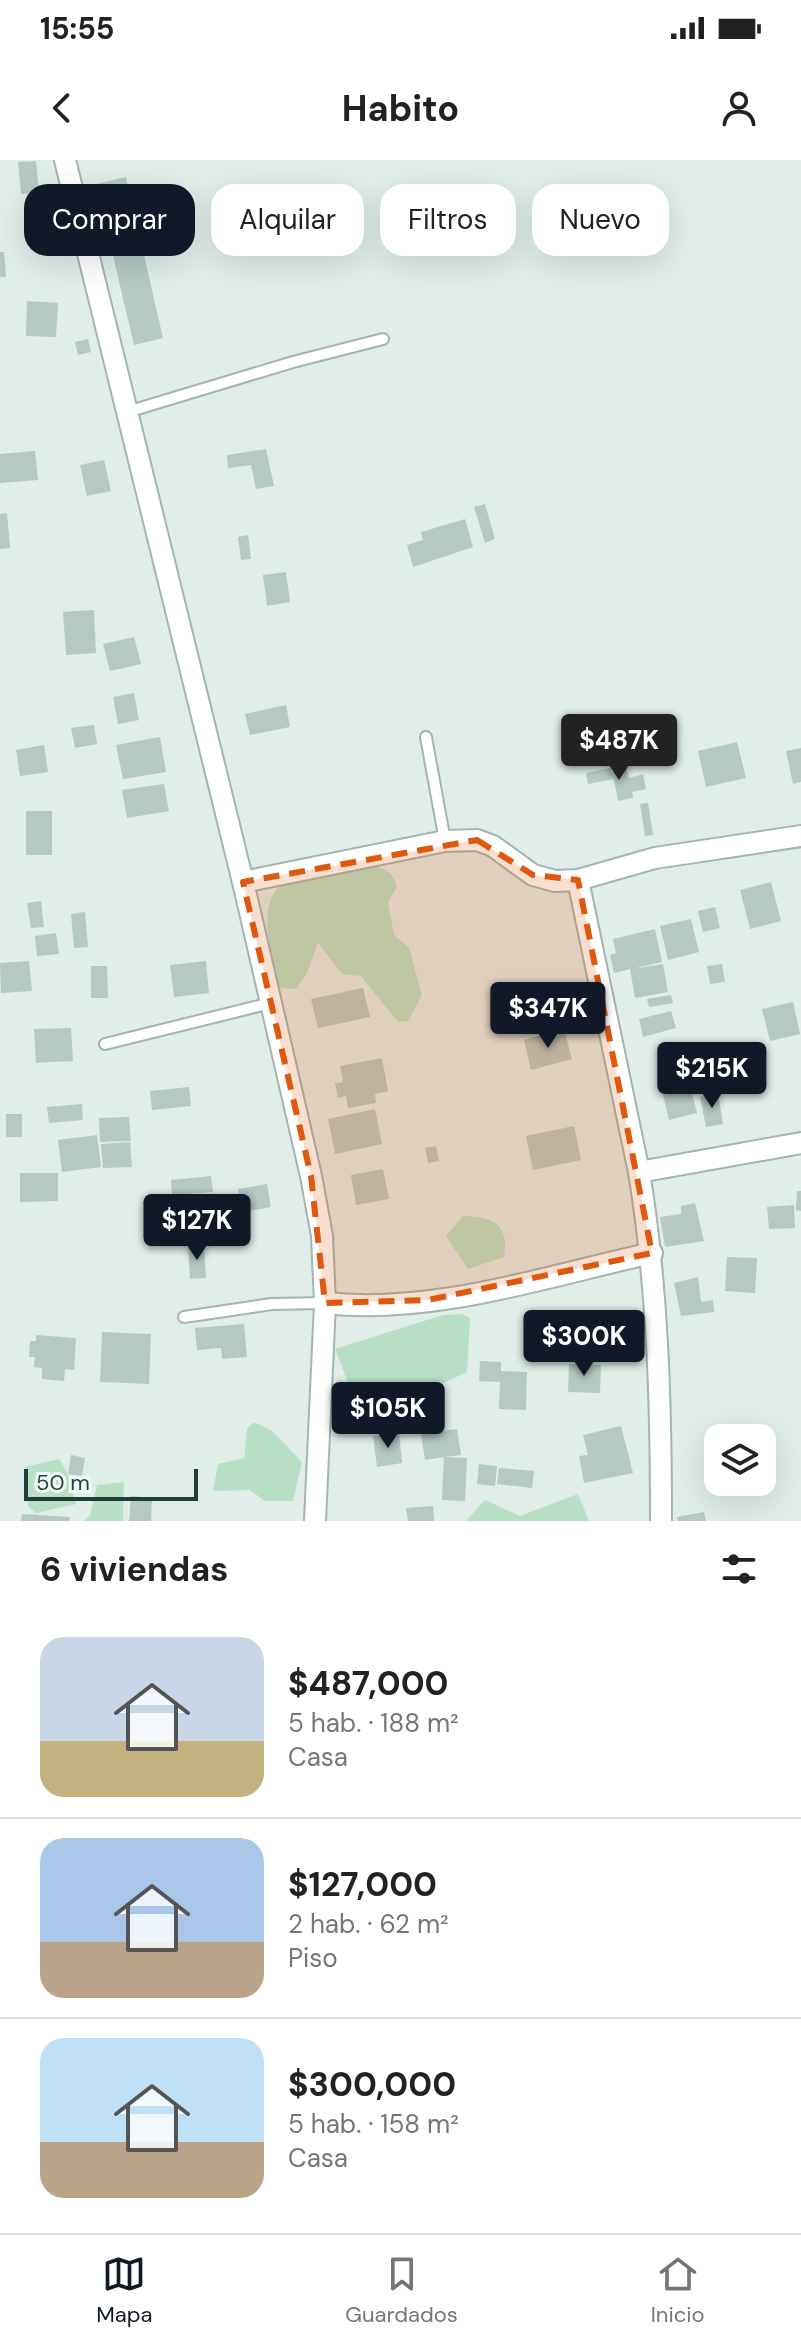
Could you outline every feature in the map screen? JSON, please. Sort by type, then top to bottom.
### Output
[{"type":"street","points":[[65,160],[243,882],[316,1206],[325,1303],[315,1521]]},
{"type":"street","points":[[243,882],[445,841],[477,840],[508,854],[533,875],[555,881],[578,880],[655,858],[801,836]]},
{"type":"street","points":[[578,880],[639,1172],[652,1253],[660,1355],[661,1521]]},
{"type":"street","points":[[639,1172],[801,1143]]},
{"type":"street","points":[[325,1303],[353,1306],[428,1300],[652,1253]]},
{"type":"lane","points":[[127,412],[293,362],[383,339]]},
{"type":"lane","points":[[426,737],[445,841]]},
{"type":"lane","points":[[105,1044],[271,1003]]},
{"type":"lane","points":[[184,1317],[272,1304],[325,1303]]},
{"type":"highlighted area","points":[[477,840],[533,875],[578,880],[652,1253],[428,1300],[325,1303],[311,1176],[243,882]]},
{"type":"green space","points":[[352,865],[385,870],[397,886],[388,903],[394,935],[409,948],[422,995],[408,1021],[398,1022],[361,976],[342,974],[318,943],[307,973],[296,989],[279,988],[267,925],[273,895],[282,885],[297,878],[323,877]]},
{"type":"green space","points":[[463,1216],[483,1218],[497,1224],[504,1237],[504,1257],[468,1269],[446,1236]]},
{"type":"green space","points":[[462,1314],[470,1318],[467,1372],[424,1392],[413,1426],[404,1429],[388,1415],[377,1389],[362,1399],[353,1395],[335,1349],[443,1315]]},
{"type":"green space","points":[[254,1422],[271,1430],[302,1462],[293,1501],[265,1501],[250,1490],[213,1491],[218,1464],[244,1458],[247,1429]]},
{"type":"green space","points":[[59,1459],[68,1474],[76,1504],[36,1513],[28,1506],[25,1467]]},
{"type":"green space","points":[[124,1482],[123,1521],[83,1521],[90,1516],[97,1485]]},
{"type":"green space","points":[[578,1494],[589,1521],[466,1521],[485,1500],[520,1516]]},
{"type":"building","points":[[36,161],[38,184],[24,184],[24,194],[21,194],[18,162]]},
{"type":"building","points":[[126,177],[128,184],[96,184]]},
{"type":"building","points":[[0,252],[4,252],[6,277],[0,277]]},
{"type":"building","points":[[113,256],[144,256],[163,338],[134,345]]},
{"type":"building","points":[[27,301],[58,303],[56,337],[26,336]]},
{"type":"building","points":[[88,339],[91,352],[78,355],[75,342]]},
{"type":"building","points":[[266,449],[274,486],[256,489],[251,465],[228,468],[227,455]]},
{"type":"building","points":[[35,451],[38,480],[0,483],[0,454]]},
{"type":"building","points":[[104,460],[111,491],[87,496],[80,465]]},
{"type":"building","points":[[485,504],[495,539],[485,543],[474,507]]},
{"type":"building","points":[[7,513],[10,548],[0,549],[0,514]]},
{"type":"building","points":[[465,519],[473,547],[413,567],[407,545],[423,540],[421,532]]},
{"type":"building","points":[[248,535],[251,559],[241,560],[238,537]]},
{"type":"building","points":[[286,572],[290,602],[267,606],[263,575]]},
{"type":"building","points":[[94,610],[96,653],[66,655],[63,612]]},
{"type":"building","points":[[134,637],[141,664],[110,671],[103,644]]},
{"type":"building","points":[[134,693],[139,720],[118,724],[113,697]]},
{"type":"building","points":[[286,705],[290,727],[250,735],[245,714]]},
{"type":"building","points":[[94,725],[97,744],[75,748],[71,728]]},
{"type":"building","points":[[160,737],[166,772],[123,779],[116,745]]},
{"type":"building","points":[[737,742],[746,778],[706,787],[698,751]]},
{"type":"building","points":[[44,745],[48,772],[20,776],[16,750]]},
{"type":"building","points":[[801,748],[801,782],[793,784],[786,751]]},
{"type":"building","points":[[611,768],[612,772],[627,769],[629,778],[643,774],[646,789],[632,792],[633,798],[618,801],[614,779],[588,784],[586,773]]},
{"type":"building","points":[[164,784],[169,811],[127,818],[122,790]]},
{"type":"building","points":[[648,803],[653,835],[645,836],[640,804]]},
{"type":"building","points":[[26,811],[52,811],[52,855],[26,855]]},
{"type":"building","points":[[771,882],[781,921],[750,929],[740,890]]},
{"type":"building","points":[[41,901],[44,927],[31,928],[27,903]]},
{"type":"building","points":[[715,907],[720,928],[703,932],[698,911]]},
{"type":"building","points":[[85,912],[88,947],[74,948],[71,914]]},
{"type":"building","points":[[691,919],[699,952],[668,960],[660,926]]},
{"type":"building","points":[[655,929],[662,962],[633,969],[663,964],[668,992],[635,998],[630,969],[614,973],[610,955],[616,953],[613,939]]},
{"type":"building","points":[[56,933],[59,954],[37,956],[35,936]]},
{"type":"building","points":[[29,961],[32,991],[1,993],[0,963]]},
{"type":"building","points":[[206,961],[209,993],[174,997],[170,965]]},
{"type":"building","points":[[722,964],[725,982],[710,984],[707,966]]},
{"type":"building","points":[[91,966],[107,966],[108,998],[91,998]]},
{"type":"building","points":[[363,988],[370,1017],[318,1028],[311,999]]},
{"type":"building","points":[[671,995],[673,1003],[649,1007],[647,999]]},
{"type":"building","points":[[793,1002],[800,1034],[770,1041],[762,1009]]},
{"type":"building","points":[[671,1011],[676,1028],[643,1037],[639,1019]]},
{"type":"building","points":[[71,1028],[73,1061],[36,1063],[34,1029]]},
{"type":"building","points":[[564,1029],[572,1059],[531,1070],[524,1040]]},
{"type":"building","points":[[682,1051],[687,1069],[673,1072],[668,1054]]},
{"type":"building","points":[[756,1052],[762,1078],[735,1083],[729,1058]]},
{"type":"building","points":[[382,1058],[388,1091],[375,1094],[376,1103],[348,1108],[346,1096],[338,1098],[335,1083],[343,1082],[340,1066]]},
{"type":"building","points":[[690,1085],[697,1113],[669,1120],[662,1091]]},
{"type":"building","points":[[189,1087],[191,1106],[152,1110],[150,1091]]},
{"type":"building","points":[[718,1094],[723,1124],[706,1127],[700,1097]]},
{"type":"building","points":[[82,1104],[83,1120],[49,1123],[47,1107]]},
{"type":"building","points":[[375,1109],[382,1144],[335,1154],[328,1119]]},
{"type":"building","points":[[6,1114],[22,1114],[22,1137],[6,1137]]},
{"type":"building","points":[[129,1117],[131,1141],[100,1142],[99,1118]]},
{"type":"building","points":[[574,1126],[581,1160],[533,1170],[526,1136]]},
{"type":"building","points":[[97,1135],[101,1167],[62,1172],[58,1140]]},
{"type":"building","points":[[130,1142],[132,1167],[103,1168],[101,1144]]},
{"type":"building","points":[[436,1146],[439,1161],[428,1163],[425,1148]]},
{"type":"building","points":[[383,1169],[389,1199],[356,1205],[351,1175]]},
{"type":"building","points":[[20,1173],[58,1173],[58,1201],[20,1202]]},
{"type":"building","points":[[211,1176],[213,1192],[172,1195],[171,1180]]},
{"type":"building","points":[[267,1184],[271,1207],[242,1212],[238,1189]]},
{"type":"building","points":[[797,1191],[801,1191],[801,1211],[796,1210]]},
{"type":"building","points":[[187,1195],[191,1230],[173,1233],[169,1197]]},
{"type":"building","points":[[167,1198],[171,1232],[148,1235],[143,1201]]},
{"type":"building","points":[[695,1203],[704,1241],[665,1247],[660,1217],[681,1214],[681,1206]]},
{"type":"building","points":[[794,1205],[795,1228],[769,1229],[767,1207]]},
{"type":"building","points":[[188,1245],[204,1245],[206,1278],[190,1279]]},
{"type":"building","points":[[727,1257],[757,1258],[755,1293],[725,1291]]},
{"type":"building","points":[[698,1277],[701,1302],[713,1300],[714,1312],[681,1316],[674,1283]]},
{"type":"building","points":[[244,1324],[247,1357],[222,1359],[221,1348],[197,1350],[195,1328]]},
{"type":"building","points":[[102,1332],[151,1334],[149,1384],[100,1382]]},
{"type":"building","points":[[36,1335],[76,1338],[74,1370],[65,1369],[64,1381],[42,1379],[42,1368],[34,1367],[35,1357],[29,1357],[30,1341],[36,1341]]},
{"type":"building","points":[[480,1361],[501,1362],[501,1371],[527,1372],[526,1410],[499,1409],[500,1382],[479,1381]]},
{"type":"building","points":[[569,1364],[601,1365],[600,1393],[568,1392]]},
{"type":"building","points":[[621,1426],[633,1473],[584,1483],[579,1456],[588,1455],[583,1435]]},
{"type":"building","points":[[457,1429],[461,1455],[425,1460],[421,1434]]},
{"type":"building","points":[[399,1433],[402,1463],[377,1467],[373,1436]]},
{"type":"building","points":[[71,1455],[85,1458],[82,1476],[68,1474]]},
{"type":"building","points":[[444,1457],[467,1458],[465,1501],[442,1500]]},
{"type":"building","points":[[479,1464],[497,1466],[495,1486],[477,1484]]},
{"type":"building","points":[[499,1468],[534,1471],[532,1488],[497,1484]]},
{"type":"building","points":[[131,1496],[152,1498],[151,1521],[129,1521]]},
{"type":"building","points":[[433,1506],[434,1521],[408,1521],[406,1508]]},
{"type":"building","points":[[704,1512],[706,1521],[678,1521],[677,1517]]},
{"type":"building","points":[[22,1514],[70,1517],[69,1521],[21,1521]]}]
